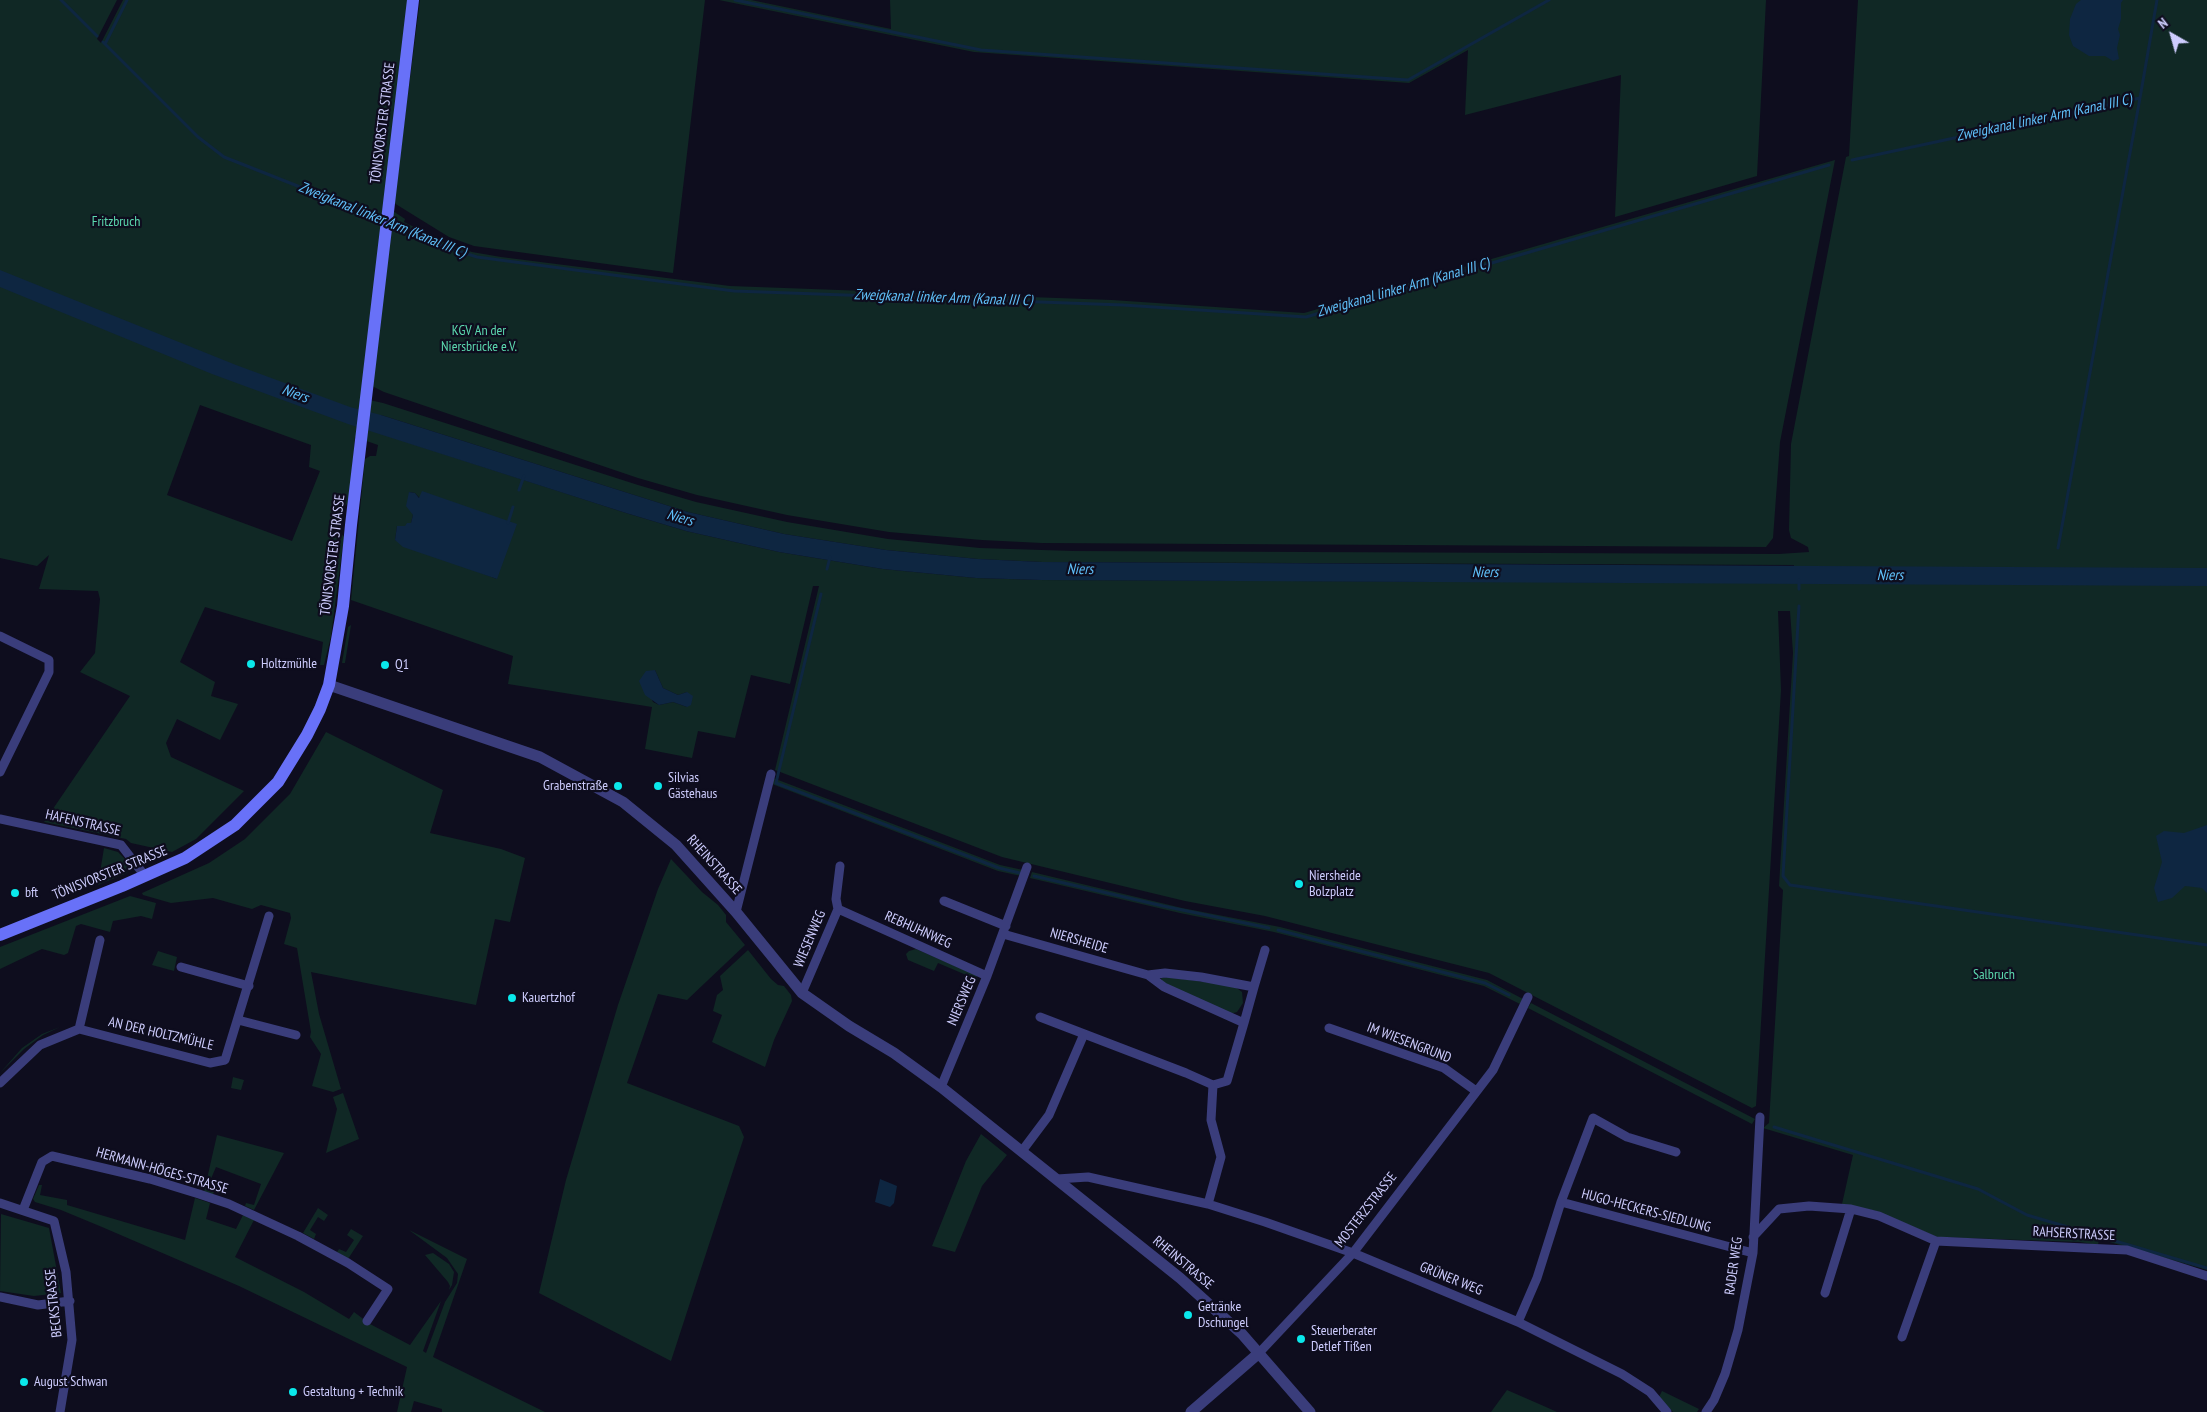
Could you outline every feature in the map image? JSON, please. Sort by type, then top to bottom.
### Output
[{"type":"main road","name":"TÖNISVORSTER STRASSE","points":[[0,935],[185,858],[235,825],[266,795],[278,782],[307,735],[329,685],[343,606],[413,0]]},
{"type":"street","points":[[0,636],[49,660],[49,672],[0,772]]},
{"type":"street","name":"RHEINSTRASSE","points":[[329,685],[540,757],[623,802],[676,845],[736,912],[802,993],[894,1053],[941,1087],[1180,1278],[1242,1334],[1310,1412]]},
{"type":"street","points":[[736,912],[771,774]]},
{"type":"street","name":"HAFENSTRASSE","points":[[0,819],[121,845],[145,876]]},
{"type":"street","name":"WIESENWEG","points":[[802,993],[838,909],[836,899],[840,866]]},
{"type":"street","name":"NIERSWEG","points":[[941,1087],[987,976],[1028,868]]},
{"type":"street","points":[[944,901],[1004,930]]},
{"type":"street","name":"REBHUHNWEG","points":[[838,909],[987,976]]},
{"type":"street","name":"AN DER HOLTZMÜHLE","points":[[79,1029],[210,1063],[226,1060],[269,916]]},
{"type":"street","name":"NIERSHEIDE","points":[[1004,930],[1148,975],[1164,987],[1244,1023]]},
{"type":"street","points":[[0,1083],[40,1044],[79,1029],[100,940]]},
{"type":"street","points":[[1040,1017],[1213,1085],[1226,1081],[1266,950]]},
{"type":"street","points":[[181,967],[249,986]]},
{"type":"street","name":"NIERSHEIDE","points":[[1148,975],[1166,973],[1201,977],[1254,987]]},
{"type":"street","name":"MOSTERZSTRASSE","points":[[1191,1412],[1259,1353],[1353,1253],[1493,1070],[1528,997]]},
{"type":"street","points":[[238,1020],[296,1035]]},
{"type":"street","name":"IM WIESENGRUND","points":[[1329,1028],[1444,1068],[1476,1091]]},
{"type":"street","points":[[1022,1152],[1049,1115],[1084,1034]]},
{"type":"street","points":[[1208,1204],[1221,1156],[1211,1120],[1213,1085]]},
{"type":"street","name":"RADER WEG","points":[[1706,1412],[1714,1400],[1725,1374],[1738,1330],[1753,1253],[1760,1117]]},
{"type":"street","name":"HUGO-HECKERS-SIEDLUNG","points":[[1518,1322],[1537,1278],[1561,1202],[1593,1118],[1627,1137],[1676,1152]]},
{"type":"street","name":"HERMANN-HÖGES-STRASSE","points":[[23,1210],[42,1162],[52,1156],[150,1179],[199,1194],[229,1204],[298,1236],[348,1263],[388,1289],[367,1320]]},
{"type":"street","name":"GRÜNER WEG","points":[[1057,1179],[1088,1177],[1208,1204],[1353,1253],[1518,1322],[1622,1374],[1650,1392],[1667,1412]]},
{"type":"street","name":"HUGO-HECKERS-SIEDLUNG","points":[[1561,1202],[1753,1253]]},
{"type":"street","points":[[0,1203],[23,1210]]},
{"type":"street","name":"RAHSERSTRASSE","points":[[1753,1237],[1775,1212],[1784,1207],[1809,1206],[1851,1209],[1879,1216],[1936,1242],[2127,1250],[2207,1276]]},
{"type":"street","points":[[1825,1293],[1851,1209]]},
{"type":"street","name":"BECKSTRASSE","points":[[23,1210],[54,1221],[66,1272],[72,1340],[60,1412]]},
{"type":"street","points":[[1902,1337],[1936,1242]]},
{"type":"street","points":[[0,1297],[38,1305],[70,1301]]},
{"type":"green space","points":[[0,0],[117,0],[97,39],[101,43],[123,0],[409,0],[393,211],[405,219],[404,222],[446,243],[472,252],[730,286],[1112,300],[1304,313],[1835,160],[1780,442],[1773,538],[1766,547],[1042,543],[889,532],[787,515],[697,495],[638,478],[384,392],[372,386],[360,398],[383,403],[696,502],[787,522],[888,539],[980,548],[1073,551],[1779,554],[1809,552],[1808,547],[1791,538],[1789,530],[1791,444],[1846,157],[1849,156],[1858,0],[2207,0],[2207,1270],[2099,1239],[2098,1245],[2080,1242],[1937,1237],[1876,1211],[1842,1204],[1853,1155],[1763,1128],[1769,1123],[1783,890],[1779,886],[1793,653],[1790,611],[1778,611],[1781,690],[1756,1106],[1752,1108],[1489,973],[1265,916],[1185,901],[1002,857],[775,770],[819,586],[813,586],[790,684],[751,675],[735,738],[698,731],[692,758],[645,749],[652,707],[508,684],[513,656],[351,600],[365,459],[370,456],[376,456],[378,445],[355,437],[350,494],[347,504],[338,514],[336,527],[344,537],[331,636],[324,665],[320,665],[323,642],[205,607],[180,662],[215,682],[211,696],[238,704],[220,740],[177,719],[166,743],[171,757],[244,791],[196,839],[172,852],[131,843],[126,839],[44,822],[130,696],[80,672],[95,653],[100,599],[98,591],[39,589],[49,555],[37,566],[0,558]],"holes":[[[200,405],[311,445],[309,467],[320,471],[292,541],[167,495]],[[381,415],[688,512],[784,534],[886,550],[978,559],[1042,562],[1794,565],[1793,583],[1041,580],[976,578],[883,569],[779,552],[686,531],[351,424]],[[409,492],[415,493],[497,579],[395,540],[397,526],[406,526],[411,523],[413,515]],[[655,670],[663,688],[678,695],[687,692],[687,707],[673,702],[659,705],[653,702],[651,698]]]},
{"type":"green space","points":[[420,0],[705,0],[673,273],[474,246],[449,237],[394,203]]},
{"type":"green space","points":[[719,0],[751,0],[891,29],[890,0],[1766,0],[1757,176],[1615,217],[1621,75],[1465,115],[1468,50],[1409,83],[974,52]]},
{"type":"green space","points":[[351,625],[345,663],[342,663],[348,627]]},
{"type":"green space","points":[[326,732],[443,790],[430,833],[501,849],[525,858],[510,922],[495,919],[476,1005],[311,972],[319,1014],[341,1089],[333,1092],[312,1086],[321,1054],[310,1037],[311,1032],[297,948],[284,944],[291,918],[290,913],[261,905],[252,909],[213,898],[171,903],[143,895],[142,893],[209,863],[245,839],[290,794]]},
{"type":"green space","points":[[773,778],[1000,865],[1023,870],[1021,876],[998,871],[772,784]]},
{"type":"green space","points":[[104,848],[118,852],[125,859],[129,867],[127,873],[98,885]]},
{"type":"green space","points":[[671,859],[702,892],[718,905],[726,915],[726,922],[745,945],[687,1000],[658,994],[627,1083],[739,1126],[744,1137],[671,1361],[539,1293],[566,1180],[618,1005],[658,889]]},
{"type":"green space","points":[[1032,872],[1182,908],[1280,927],[1487,980],[1523,999],[1520,1004],[1484,986],[1274,932],[1180,913],[1030,878]]},
{"type":"green space","points":[[130,896],[156,903],[152,919],[141,916],[113,921],[110,932],[81,924],[76,926],[68,953],[64,955],[42,949],[0,969],[0,947]]},
{"type":"green space","points":[[916,949],[976,975],[978,980],[938,963],[934,971],[908,960],[906,954]]},
{"type":"green space","points":[[748,950],[771,979],[778,985],[784,986],[791,995],[792,1001],[774,1040],[765,1067],[712,1042],[722,1015],[713,1011],[717,995],[723,990],[720,976]]},
{"type":"green space","points":[[158,951],[177,957],[174,971],[152,965]]},
{"type":"green space","points":[[1168,977],[1234,986],[1242,992],[1243,1003],[1237,1012],[1230,1014],[1163,983],[1161,978]]},
{"type":"green space","points":[[1531,1003],[1755,1119],[1752,1124],[1528,1008]]},
{"type":"green space","points":[[60,1027],[43,1035],[24,1049],[0,1073],[22,1048],[42,1034]]},
{"type":"green space","points":[[233,1077],[244,1080],[241,1090],[231,1088]]},
{"type":"green space","points":[[343,1093],[359,1139],[326,1153],[337,1109],[333,1097]]},
{"type":"green space","points":[[981,1134],[1007,1155],[982,1186],[955,1252],[932,1246],[966,1161]]},
{"type":"green space","points":[[217,1135],[284,1153],[254,1210],[245,1206],[246,1203],[254,1205],[261,1184],[216,1167],[207,1188],[214,1191],[213,1195],[204,1192]]},
{"type":"green space","points":[[39,1185],[42,1185],[40,1195],[67,1200],[67,1205],[185,1240],[195,1198],[210,1203],[206,1219],[236,1229],[243,1215],[254,1220],[235,1257],[304,1292],[349,1319],[354,1312],[370,1324],[410,1345],[441,1301],[423,1351],[426,1353],[445,1302],[457,1283],[458,1274],[447,1258],[409,1230],[467,1259],[433,1357],[545,1412],[442,1412],[442,1409],[414,1401],[411,1412],[397,1412],[407,1367],[239,1286],[61,1210],[35,1202],[33,1199]]},
{"type":"green space","points":[[318,1208],[328,1215],[324,1221],[318,1217],[310,1230],[316,1234],[314,1239],[303,1233]]},
{"type":"green space","points":[[1,1214],[49,1228],[61,1293],[34,1296],[0,1291]]},
{"type":"green space","points":[[351,1229],[363,1236],[348,1259],[337,1252],[339,1249],[346,1252],[354,1240],[347,1235]]},
{"type":"green space","points":[[433,1253],[449,1264],[454,1272],[452,1285],[449,1290],[448,1282],[425,1255]]},
{"type":"green space","points":[[1507,1390],[1546,1407],[1557,1412],[1491,1412]]},
{"type":"green space","points":[[1662,1391],[1699,1409],[1697,1412],[1673,1412],[1659,1397]]},
{"type":"water","points":[[2081,0],[2123,0],[2118,29],[2120,35],[2117,48],[2119,59],[2113,61],[2105,56],[2089,56],[2073,46],[2069,35],[2070,19],[2076,4]]},
{"type":"water","name":"Niers","points":[[0,270],[236,365],[350,407],[381,415],[688,512],[784,534],[886,550],[978,559],[1042,562],[2207,568],[2207,586],[1041,580],[976,578],[883,569],[779,552],[686,531],[348,424],[212,374],[0,287]]},
{"type":"water","points":[[422,491],[517,524],[497,579],[403,547],[395,540],[397,526],[405,526],[407,523],[411,523],[413,515],[406,506],[409,492],[415,493],[419,498]]},
{"type":"water","points":[[655,670],[663,688],[678,695],[687,692],[693,696],[691,705],[687,707],[673,702],[659,705],[645,695],[639,681],[646,671]]},
{"type":"water","points":[[2207,825],[2207,893],[2202,888],[2185,886],[2172,898],[2158,902],[2154,888],[2162,862],[2156,836],[2164,831],[2184,833]]},
{"type":"water","points":[[880,1179],[897,1186],[894,1203],[890,1207],[875,1202]]},
{"type":"waterway","name":"Zweigkanal linker Arm (Kanal III C)","points":[[61,0],[97,36]]},
{"type":"waterway","points":[[105,44],[127,0]]},
{"type":"waterway","points":[[735,0],[981,50],[1408,80],[1549,0]]},
{"type":"waterway","name":"Zweigkanal linker Arm (Kanal III C)","points":[[1852,160],[2140,98],[2157,0]]},
{"type":"waterway","name":"Zweigkanal linker Arm (Kanal III C)","points":[[103,42],[198,137],[224,157],[384,220]]},
{"type":"waterway","points":[[2058,548],[2140,98]]},
{"type":"waterway","name":"Zweigkanal linker Arm (Kanal III C)","points":[[390,222],[405,227],[442,246],[477,257],[734,291],[1123,305],[1306,317],[1829,165]]},
{"type":"waterway","points":[[519,490],[524,476]]},
{"type":"waterway","points":[[508,523],[513,507]]},
{"type":"waterway","points":[[827,569],[830,557]]},
{"type":"waterway","points":[[1799,580],[1799,589]]},
{"type":"waterway","points":[[821,594],[776,783],[999,868],[1020,873]]},
{"type":"waterway","points":[[1799,606],[1783,876],[1790,885],[2207,945]]},
{"type":"waterway","points":[[1034,876],[1269,928]]},
{"type":"waterway","points":[[1278,930],[1485,983],[1509,995]]},
{"type":"waterway","points":[[1774,1127],[1978,1189],[2027,1215],[2207,1268]]},
{"type":"place","name":"Holtzmühle","points":[[251,664]]},
{"type":"place","name":"Q1","points":[[385,665]]},
{"type":"place","name":"Grabenstraße","points":[[618,786]]},
{"type":"place","name":"Silvias Gästehaus","points":[[658,786]]},
{"type":"place","name":"Niersheide Bolzplatz","points":[[1299,884]]},
{"type":"place","name":"bft","points":[[15,893]]},
{"type":"place","name":"Kauertzhof","points":[[512,998]]},
{"type":"place","name":"Getränke Dschungel","points":[[1188,1315]]},
{"type":"place","name":"Steuerberater Detlef Tißen","points":[[1301,1339]]},
{"type":"place","name":"August Schwan","points":[[24,1382]]},
{"type":"place","name":"Gestaltung + Technik","points":[[293,1392]]},
{"type":"park label","name":"Fritzbruch","points":[[116,222]]},
{"type":"park label","name":"KGV An der Niersbrücke e.V.","points":[[479,340]]},
{"type":"park label","name":"Salbruch","points":[[1994,975]]}]
